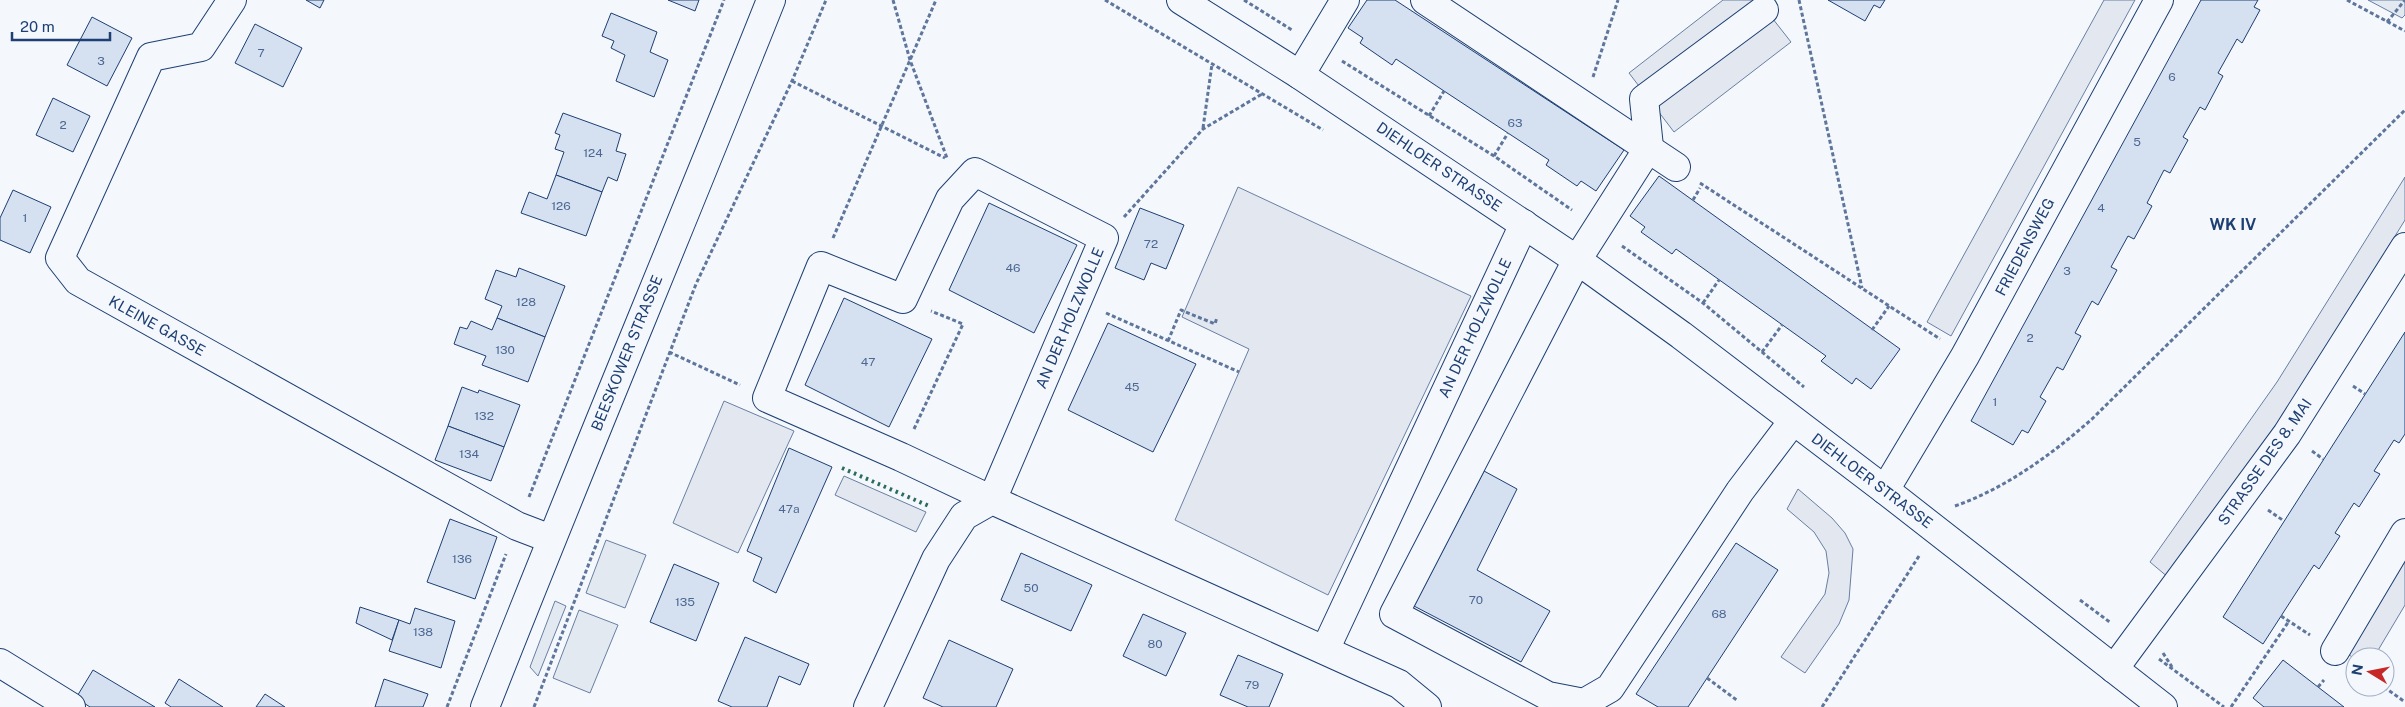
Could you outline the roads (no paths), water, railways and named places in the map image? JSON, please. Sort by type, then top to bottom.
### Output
[{"type":"street","name":"KLEINE GASSE","points":[[232,0],[202,47],[151,57],[60,258],[78,281],[518,526],[550,539]]},
{"type":"street","name":"BEESKOWER STRASSE","points":[[485,707],[550,539],[706,164],[770,0]]},
{"type":"street","name":"DIEHLOER STRASSE","points":[[1181,0],[1300,75],[1577,260],[1680,335],[1885,490],[2163,707]]},
{"type":"street","points":[[1300,75],[1345,0]]},
{"type":"street","points":[[1425,0],[1649,147],[1676,167]]},
{"type":"street","name":"FRIEDENSWEG","points":[[1885,490],[1966,356],[2159,0]]},
{"type":"street","points":[[1764,10],[1644,99],[1649,147],[1577,260],[1394,614],[1548,696],[1584,703],[1610,688],[1740,491],[1793,421]]},
{"type":"street","name":"AN DER HOLZWOLLE","points":[[975,172],[1104,238],[992,500],[901,457],[767,398],[821,266],[903,299],[950,199],[975,172]]},
{"type":"street","name":"AN DER HOLZWOLLE","points":[[1325,650],[1524,224]]},
{"type":"street","name":"STRASSE DES 8. MAI","points":[[2114,669],[2288,434],[2405,247]]},
{"type":"street","points":[[868,707],[936,560],[964,516],[992,500],[1399,684],[1427,707]]},
{"type":"street","points":[[2335,652],[2405,533]]},
{"type":"street","points":[[0,663],[71,707]]},
{"type":"district","name":"WK IV","points":[[2233,224]]}]
